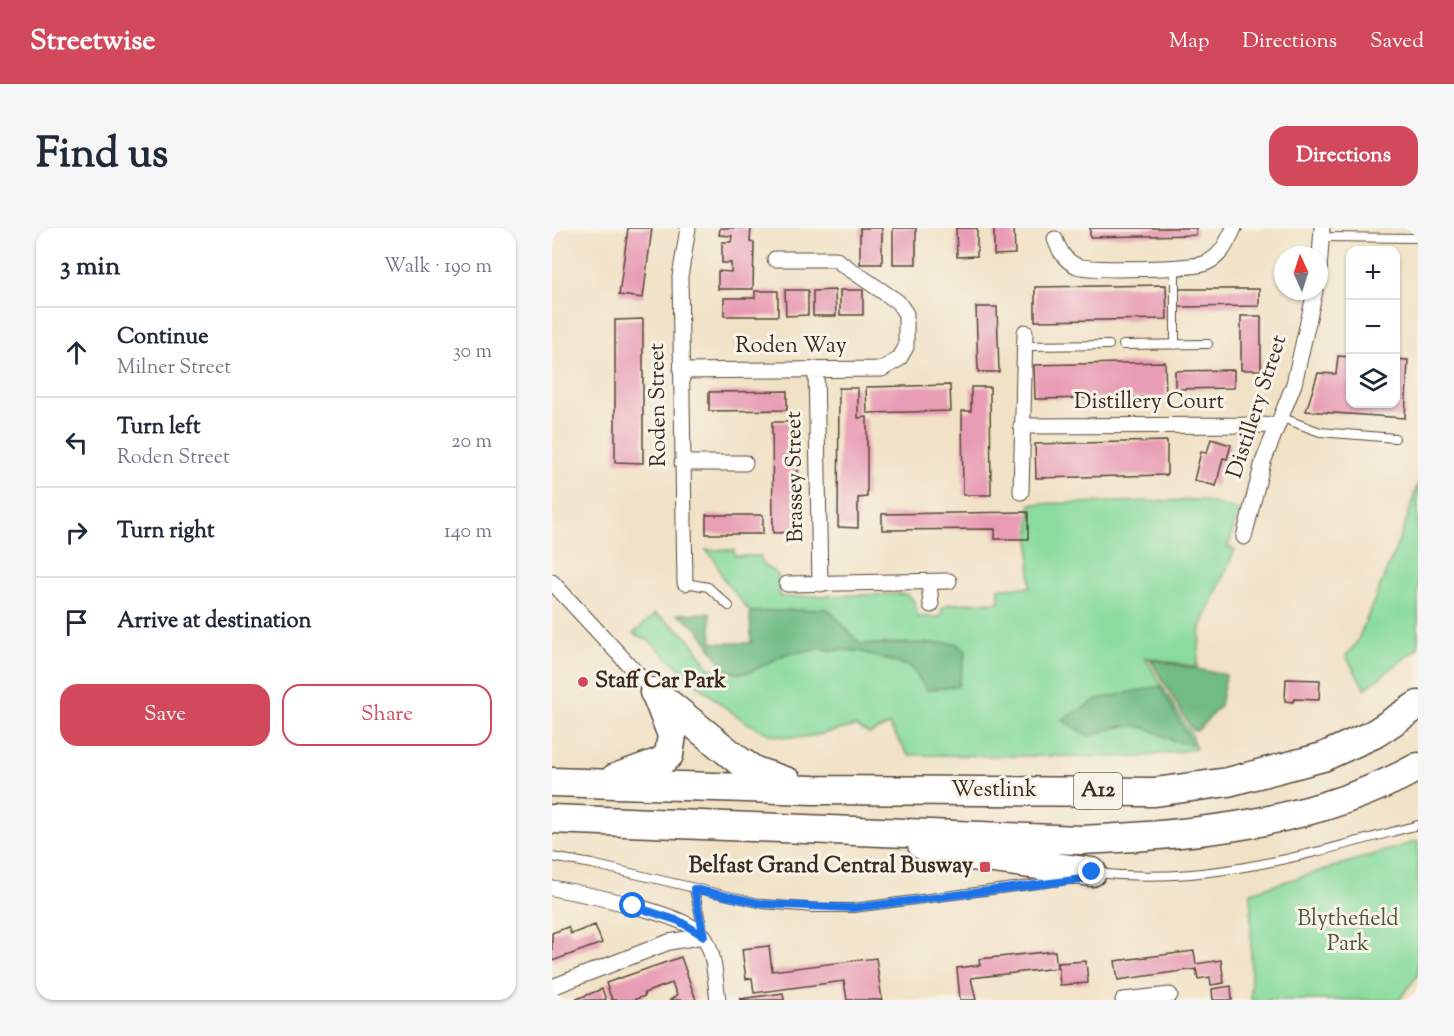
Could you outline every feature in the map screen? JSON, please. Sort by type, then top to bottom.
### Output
[{"type":"highway","points":[[601,783],[660,762],[669,755],[672,735],[654,692]]},
{"type":"highway","points":[[654,692],[738,760],[755,771],[814,790]]},
{"type":"highway","name":"Westlink","points":[[552,782],[691,788],[1155,792],[1228,782],[1323,758],[1374,734],[1418,705]]},
{"type":"highway","name":"Westlink","points":[[552,819],[1080,840],[1198,831],[1301,813],[1359,793],[1418,767]]},
{"type":"highway","points":[[900,832],[933,851],[1092,872]]},
{"type":"street","name":"Roden Street","points":[[685,583],[680,277],[688,228]]},
{"type":"street","points":[[1055,239],[1062,257],[1079,267],[1175,268],[1205,264],[1222,252],[1234,228]]},
{"type":"street","name":"Roden Way","points":[[681,370],[882,369],[899,359],[906,347],[906,314],[898,302],[835,259],[775,259]]},
{"type":"street","name":"Distillery Street","points":[[1244,537],[1263,462],[1294,384],[1313,300]]},
{"type":"street","points":[[1021,492],[1021,426],[1026,384],[1025,339]]},
{"type":"street","name":"Brassey Street","points":[[816,369],[820,584]]},
{"type":"street","name":"Distillery Court","points":[[1021,426],[1279,421]]},
{"type":"street","points":[[682,464],[745,463]]},
{"type":"street","points":[[787,584],[949,581]]},
{"type":"street","points":[[552,582],[654,692]]},
{"type":"street","points":[[929,582],[931,605]]},
{"type":"street","points":[[552,888],[633,906],[679,921],[704,936],[718,1000]]},
{"type":"street","points":[[552,987],[669,942],[704,936]]},
{"type":"street","points":[[1123,1000],[1170,995]]},
{"type":"lane","points":[[1322,233],[1418,238]]},
{"type":"lane","points":[[1175,268],[1175,345]]},
{"type":"lane","points":[[1025,339],[1109,345]]},
{"type":"lane","points":[[1123,345],[1208,344]]},
{"type":"lane","points":[[1279,421],[1320,432],[1395,438]]},
{"type":"lane","points":[[685,583],[708,587],[729,606]]},
{"type":"lane","points":[[552,857],[592,864],[763,904],[853,908],[1082,879],[1092,872],[1124,876],[1205,874],[1265,865],[1418,825]]},
{"type":"lane","points":[[694,889],[704,936]]},
{"type":"green space","points":[[1418,483],[1418,648],[1365,689],[1346,656],[1357,642],[1404,528]]},
{"type":"green space","points":[[1200,500],[1239,510],[1228,547],[1235,550],[1201,627],[1197,667],[1145,657],[1191,734],[1196,749],[1140,757],[908,755],[889,725],[869,734],[856,726],[807,736],[778,736],[763,731],[728,710],[648,640],[633,634],[655,614],[686,636],[709,668],[737,673],[750,672],[786,654],[819,649],[859,651],[911,667],[927,690],[958,686],[966,652],[955,643],[860,644],[828,609],[750,612],[723,578],[715,560],[706,550],[734,550],[735,556],[760,556],[763,564],[778,575],[780,597],[905,594],[913,600],[917,617],[940,617],[942,609],[949,604],[999,602],[999,588],[1030,587],[1030,504]]},
{"type":"green space","points":[[828,609],[860,644],[955,643],[966,651],[958,686],[927,690],[911,667],[859,651],[819,649],[786,654],[750,672],[737,673],[728,670],[698,629],[677,614],[710,613],[712,643],[751,643],[750,612]]},
{"type":"green space","points":[[1150,659],[1226,675],[1220,706],[1198,730],[1193,731]]},
{"type":"green space","points":[[1160,686],[1192,744],[1175,741],[1148,729],[1133,726],[1118,727],[1089,736],[1062,720],[1098,699]]},
{"type":"green space","name":"Blythefield Park","points":[[1418,841],[1418,975],[1399,1000],[1251,1000],[1251,892]]},
{"type":"building","points":[[628,228],[652,228],[643,298],[619,295]]},
{"type":"building","points":[[720,228],[751,228],[750,242],[754,242],[753,289],[718,289],[718,271],[731,272],[731,263],[722,263],[722,242],[731,242],[732,236],[719,235]]},
{"type":"building","points":[[860,228],[882,228],[882,264],[860,264]]},
{"type":"building","points":[[893,228],[916,228],[916,264],[893,264]]},
{"type":"building","points":[[956,228],[977,228],[977,256],[957,257]]},
{"type":"building","points":[[994,228],[1014,228],[1015,254],[994,255]]},
{"type":"building","points":[[1090,228],[1196,228],[1196,235],[1090,237]]},
{"type":"building","points":[[1166,285],[1167,319],[1035,321],[1035,287]]},
{"type":"building","points":[[1178,289],[1259,289],[1259,306],[1178,307]]},
{"type":"building","points":[[785,290],[808,290],[808,315],[786,316]]},
{"type":"building","points":[[835,290],[836,316],[813,316],[813,291]]},
{"type":"building","points":[[840,290],[863,290],[863,315],[840,315]]},
{"type":"building","points":[[755,291],[778,291],[778,316],[724,316],[724,298],[755,298]]},
{"type":"building","points":[[976,307],[997,307],[999,372],[978,372]]},
{"type":"building","points":[[1241,316],[1261,316],[1261,370],[1241,370]]},
{"type":"building","points":[[643,319],[643,463],[615,462],[615,320]]},
{"type":"building","points":[[1338,356],[1346,357],[1346,408],[1400,408],[1400,359],[1408,360],[1405,418],[1306,411],[1318,373],[1336,374]]},
{"type":"building","points":[[1165,362],[1166,397],[1035,399],[1034,365]]},
{"type":"building","points":[[1234,370],[1234,388],[1175,389],[1175,371]]},
{"type":"building","points":[[950,385],[951,411],[867,413],[866,387]]},
{"type":"building","points":[[971,387],[990,387],[991,495],[963,495],[962,411],[971,411]]},
{"type":"building","points":[[839,388],[858,388],[858,418],[867,417],[867,497],[858,498],[858,528],[838,527]]},
{"type":"building","points":[[787,391],[787,410],[709,411],[709,392]]},
{"type":"building","points":[[772,422],[798,422],[798,532],[773,533]]},
{"type":"building","points":[[1211,439],[1231,445],[1227,459],[1223,458],[1216,486],[1194,480],[1201,452],[1207,453]]},
{"type":"building","points":[[1167,441],[1167,475],[1036,478],[1035,444]]},
{"type":"building","points":[[1028,512],[1028,539],[995,539],[995,529],[882,530],[882,514]]},
{"type":"building","points":[[706,515],[763,515],[763,534],[706,534]]},
{"type":"building","points":[[1286,679],[1320,680],[1319,700],[1285,701]]},
{"type":"building","points":[[595,925],[602,943],[552,961],[552,933],[568,927],[571,934]]},
{"type":"building","points":[[769,946],[772,971],[876,958],[882,1000],[847,1000],[844,981],[754,993],[752,978],[746,979],[742,949]]},
{"type":"building","points":[[1055,951],[1057,968],[971,978],[976,1000],[960,1000],[957,968],[980,965],[979,959]]},
{"type":"building","points":[[1194,951],[1196,964],[1221,960],[1224,983],[1211,985],[1210,977],[1198,979],[1196,969],[1118,980],[1115,961]]},
{"type":"building","points":[[681,957],[696,1000],[670,1000],[677,995],[672,983],[644,993],[645,996],[633,1000],[612,1000],[606,983]]},
{"type":"building","points":[[1086,961],[1088,983],[1060,985],[1058,963]]},
{"type":"building","points":[[1231,986],[1232,1000],[1213,1000],[1212,989]]},
{"type":"building","points":[[602,989],[606,1000],[574,1000]]},
{"type":"building","points":[[783,993],[784,1000],[740,1000],[740,999]]},
{"type":"place","name":"Staff Car Park","points":[[583,682]]},
{"type":"place","name":"Belfast Grand Central Busway","points":[[985,867]]},
{"type":"route","points":[[633,906],[679,921],[704,936],[694,889],[763,904],[853,908],[1082,879],[1092,872]]}]
